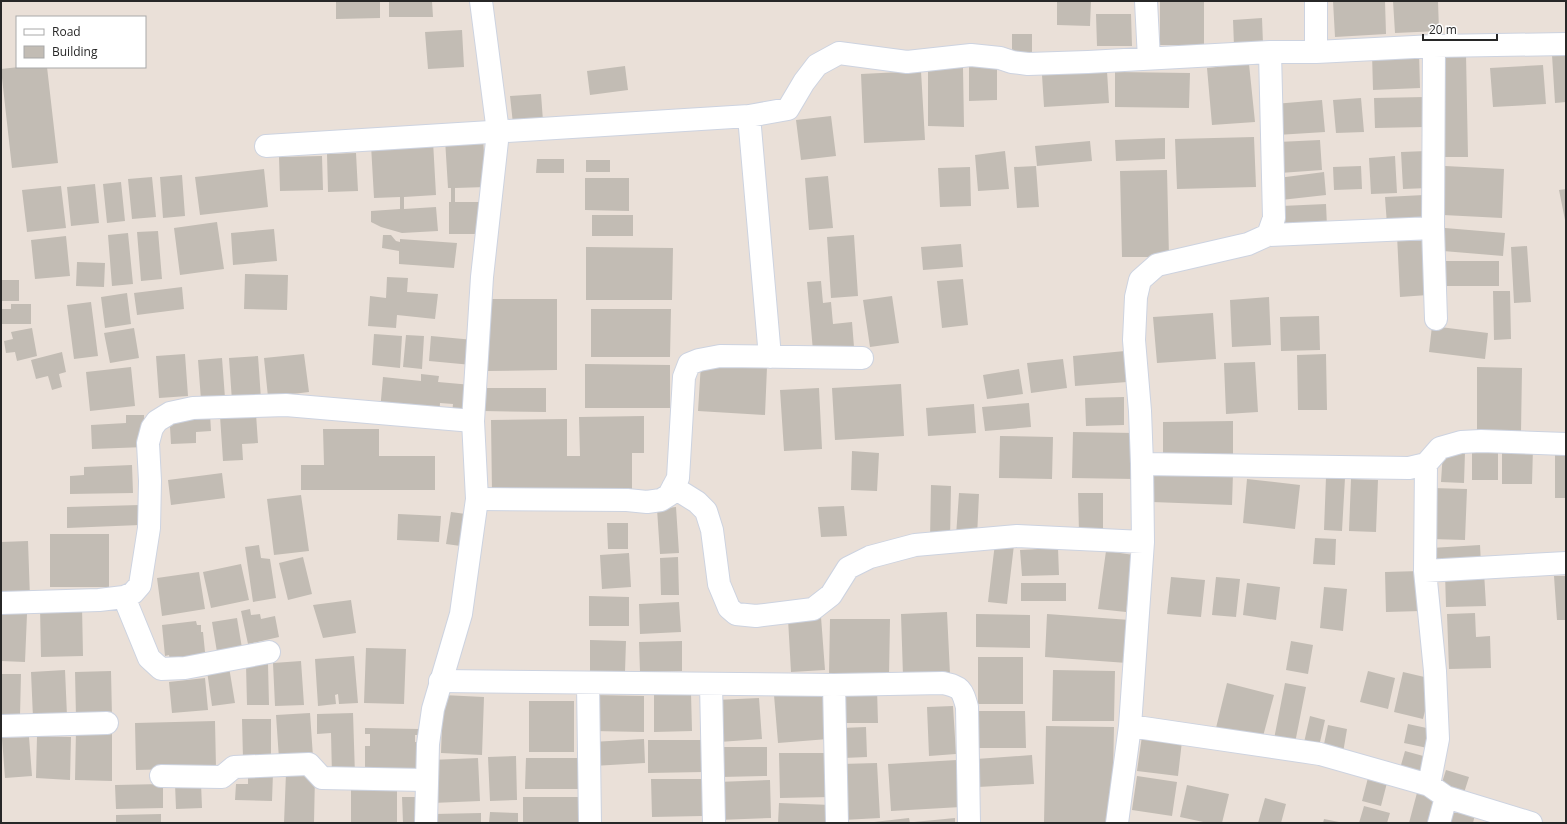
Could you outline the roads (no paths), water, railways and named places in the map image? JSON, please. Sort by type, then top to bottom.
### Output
[{"type":"street","points":[[426,823],[428,744],[433,709],[440,681],[461,614],[477,499],[473,421],[482,277],[498,132],[481,1]]},
{"type":"street","points":[[1146,1],[1149,59]]},
{"type":"street","points":[[1316,1],[1316,52]]},
{"type":"street","points":[[266,146],[749,116],[788,109],[817,64],[838,53],[907,62],[971,55],[1000,58],[1012,62],[1028,64],[1270,52],[1316,52],[1434,46],[1566,44]]},
{"type":"street","points":[[1434,46],[1433,228],[1436,319]]},
{"type":"street","points":[[1268,235],[1274,218],[1270,52]]},
{"type":"street","points":[[749,116],[770,357]]},
{"type":"street","points":[[1117,823],[1130,726],[1143,542],[1140,411],[1134,340],[1136,297],[1140,280],[1157,264],[1248,244],[1268,235],[1433,228]]},
{"type":"street","points":[[477,499],[627,500],[647,502],[661,500],[669,495],[678,478],[684,377],[689,364],[699,360],[720,356],[862,358]]},
{"type":"street","points":[[1,603],[99,600],[124,597],[133,593],[140,585],[149,528],[150,481],[148,443],[152,428],[157,421],[170,413],[193,408],[286,405],[473,421]]},
{"type":"street","points":[[1142,464],[1408,468],[1426,464],[1440,448],[1461,442],[1481,440],[1566,444]]},
{"type":"street","points":[[1426,464],[1425,571],[1435,671],[1438,739],[1439,823]]},
{"type":"street","points":[[674,487],[697,502],[706,511],[712,530],[719,584],[729,608],[736,614],[756,616],[813,609],[831,595],[848,568],[870,557],[916,545],[1017,536],[1143,542]]},
{"type":"street","points":[[1425,571],[1566,563]]},
{"type":"street","points":[[124,597],[149,658],[161,669],[185,668],[269,652]]},
{"type":"street","points":[[440,681],[834,685],[943,683],[956,686],[963,693],[967,707],[969,823]]},
{"type":"street","points":[[588,683],[590,823]]},
{"type":"street","points":[[711,684],[714,823]]},
{"type":"street","points":[[834,685],[837,823]]},
{"type":"street","points":[[1,726],[107,723]]},
{"type":"street","points":[[1130,726],[1320,754],[1438,791],[1531,823]]},
{"type":"street","points":[[161,776],[222,777],[234,767],[309,764],[322,778],[426,780]]}]
